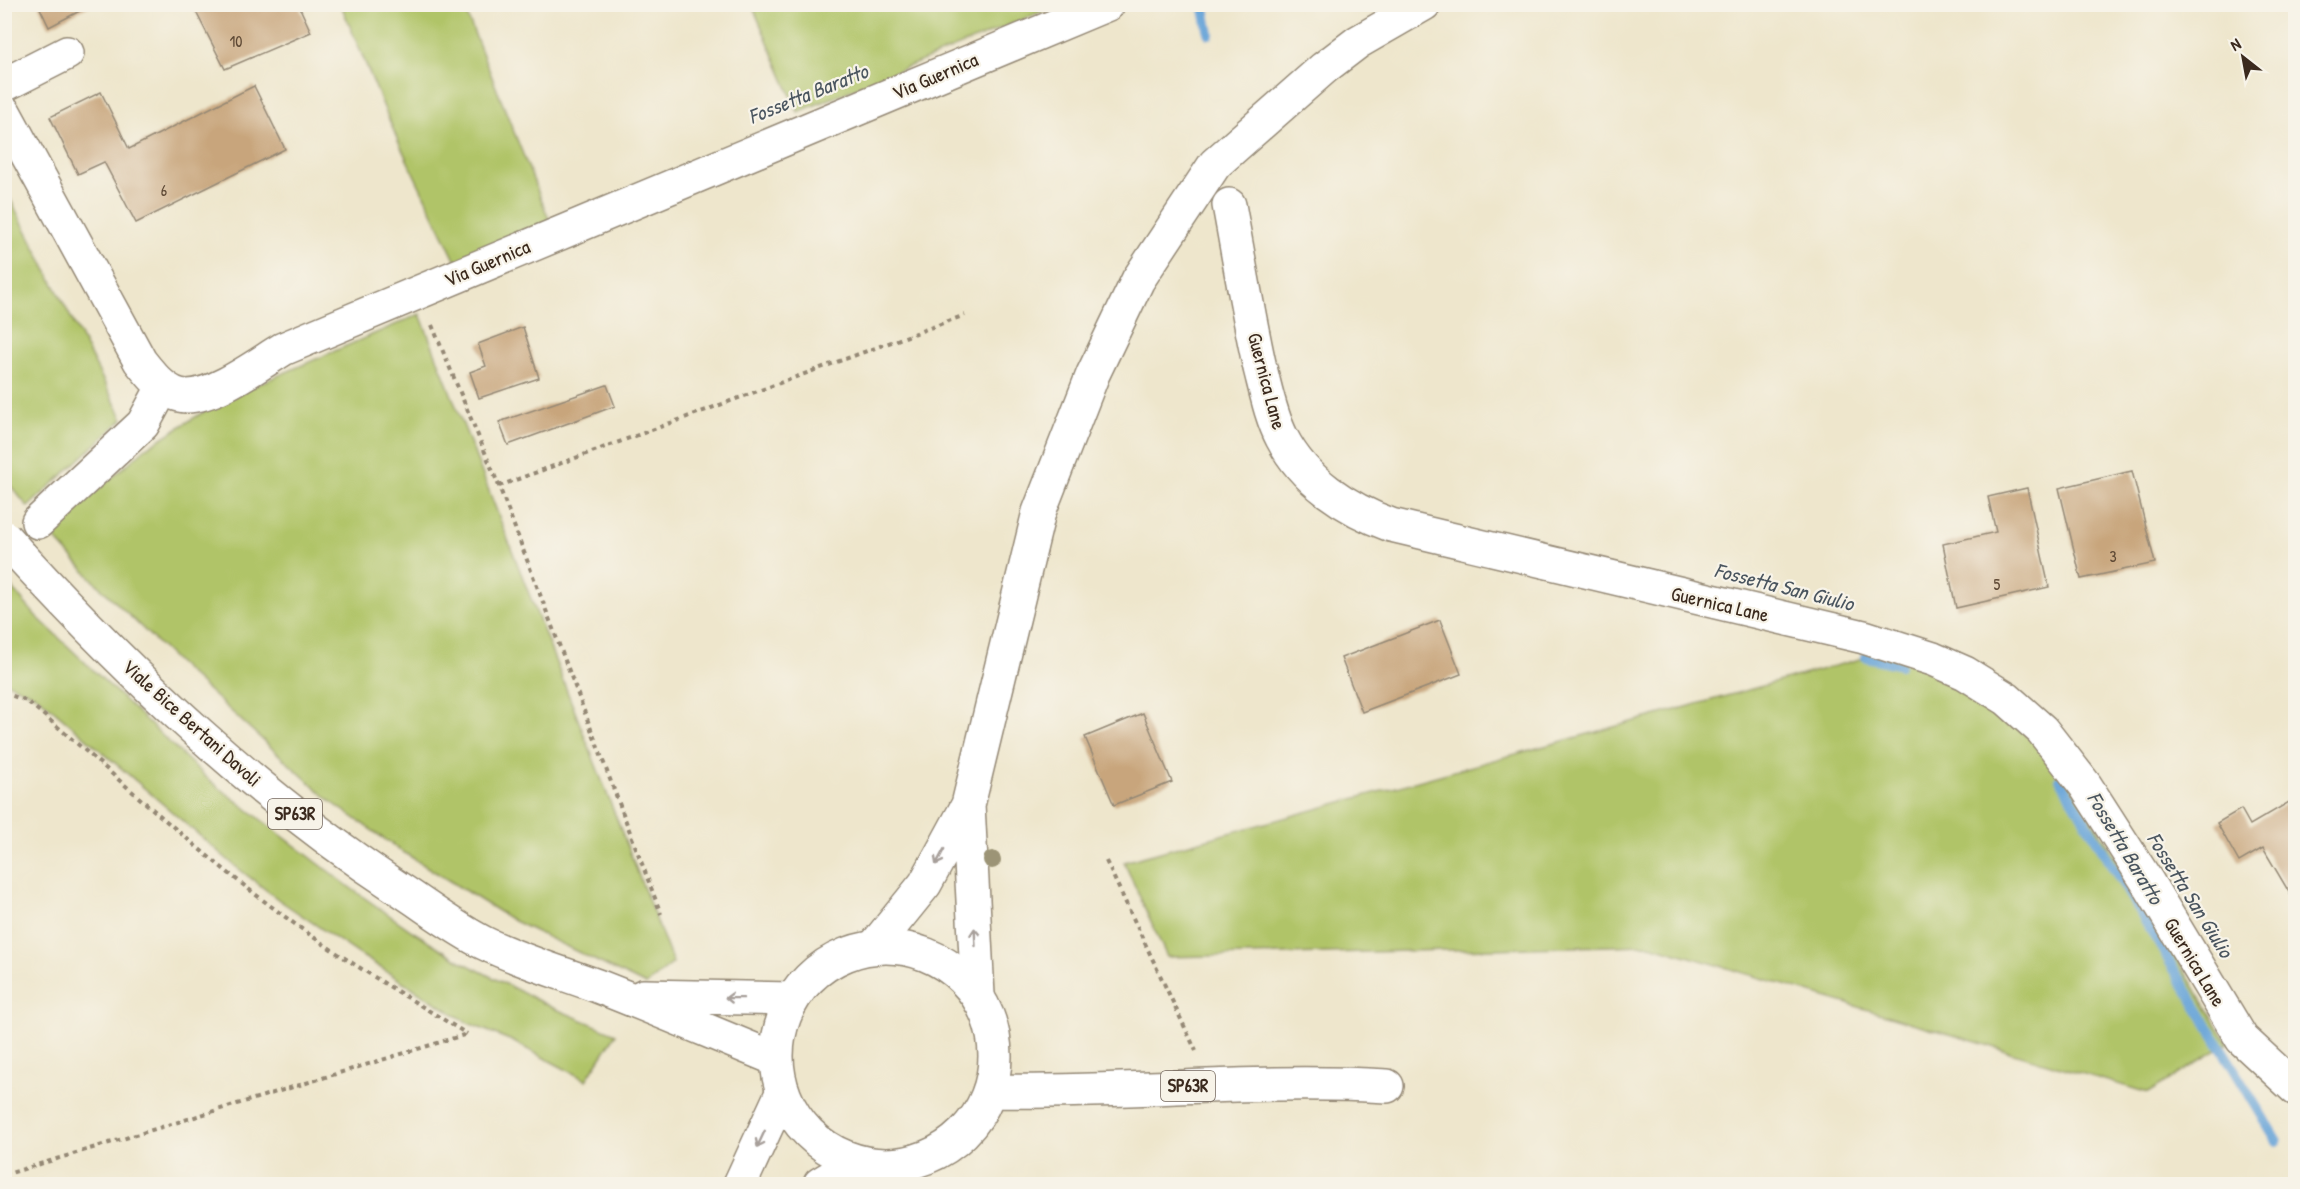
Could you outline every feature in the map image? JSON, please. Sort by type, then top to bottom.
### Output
[{"type":"main road","name":"Via Guernica","points":[[163,387],[185,396],[215,389],[283,349],[1108,4]]},
{"type":"main road","points":[[874,947],[926,884],[968,806],[1040,512],[1093,374],[1138,280],[1215,164],[1349,48],[1424,4]]},
{"type":"main road","points":[[4,85],[67,53]]},
{"type":"main road","points":[[4,112],[140,361],[163,387],[143,424],[38,522]]},
{"type":"main road","name":"Guernica Lane","points":[[1229,205],[1256,350],[1275,420],[1282,438],[1294,456],[1325,488],[1346,505],[1368,517],[1391,525],[1864,637],[1934,659],[1986,685],[2007,699],[2042,730],[2071,765],[2148,883],[2242,1039],[2295,1089]]},
{"type":"main road","name":"Viale Bice Bertani Davoli","points":[[13,546],[60,599],[153,691],[229,760],[308,825],[372,871],[483,943],[623,996],[776,1059]]},
{"type":"main road","points":[[968,806],[978,995]]},
{"type":"main road","points":[[874,947],[904,948],[933,957],[958,973],[978,995],[992,1026],[996,1059],[990,1091],[975,1120],[952,1143],[924,1159],[892,1166],[857,1162],[825,1148],[799,1124],[782,1093],[776,1059],[780,1028],[792,999],[814,973],[842,955],[874,947]]},
{"type":"main road","points":[[623,996],[792,999]]},
{"type":"main road","name":"SP63R","points":[[990,1091],[1049,1093],[1298,1082],[1387,1086]]},
{"type":"main road","points":[[740,1185],[782,1093]]},
{"type":"main road","points":[[820,1185],[857,1162]]},
{"type":"path","points":[[418,292],[499,486],[661,914]]},
{"type":"path","points":[[499,486],[965,315]]},
{"type":"path","points":[[4,693],[27,701],[204,853],[277,911],[467,1034],[4,1175]]},
{"type":"path","points":[[1107,861],[1210,1085]]},
{"type":"green space","points":[[341,5],[463,5],[553,229],[459,268],[398,141]]},
{"type":"green space","points":[[752,5],[1058,5],[798,112]]},
{"type":"green space","points":[[5,189],[123,419],[28,507],[5,479]]},
{"type":"green space","points":[[420,314],[673,963],[646,985],[514,921],[403,852],[330,801],[180,665],[95,582],[49,532],[146,448],[224,399]]},
{"type":"green space","points":[[5,580],[36,616],[209,780],[352,889],[412,931],[462,962],[551,1007],[616,1034],[586,1080],[512,1041],[468,1023],[279,900],[235,866],[37,696],[5,682]]},
{"type":"green space","points":[[1900,648],[1933,659],[2056,759],[2228,1043],[2148,1093],[1650,945],[1167,957],[1124,862]]},
{"type":"building","points":[[38,4],[93,4],[49,27]]},
{"type":"building","points":[[192,4],[298,4],[311,32],[225,69]]},
{"type":"building","points":[[254,86],[285,149],[136,223],[104,162],[78,174],[50,117],[101,92],[129,149]]},
{"type":"building","points":[[523,327],[539,378],[479,398],[470,372],[486,366],[478,344]]},
{"type":"building","points":[[607,385],[615,406],[508,445],[499,422]]},
{"type":"building","points":[[2132,471],[2155,563],[2081,579],[2059,488]]},
{"type":"building","points":[[2027,488],[2049,587],[1956,608],[1943,544],[1996,532],[1988,497]]},
{"type":"building","points":[[1440,620],[1461,674],[1362,712],[1341,658]]},
{"type":"building","points":[[1143,713],[1172,782],[1114,805],[1085,737]]},
{"type":"building","points":[[2296,798],[2296,904],[2263,848],[2239,862],[2217,823],[2241,809],[2250,825]]},
{"type":"waterway","name":"Fossetta San Giulio","points":[[1203,4],[1209,34]]},
{"type":"waterway","name":"Fossetta Baratto","points":[[1866,657],[1900,665]]},
{"type":"waterway","name":"Fossetta Baratto","points":[[2060,779],[2277,1141]]}]
